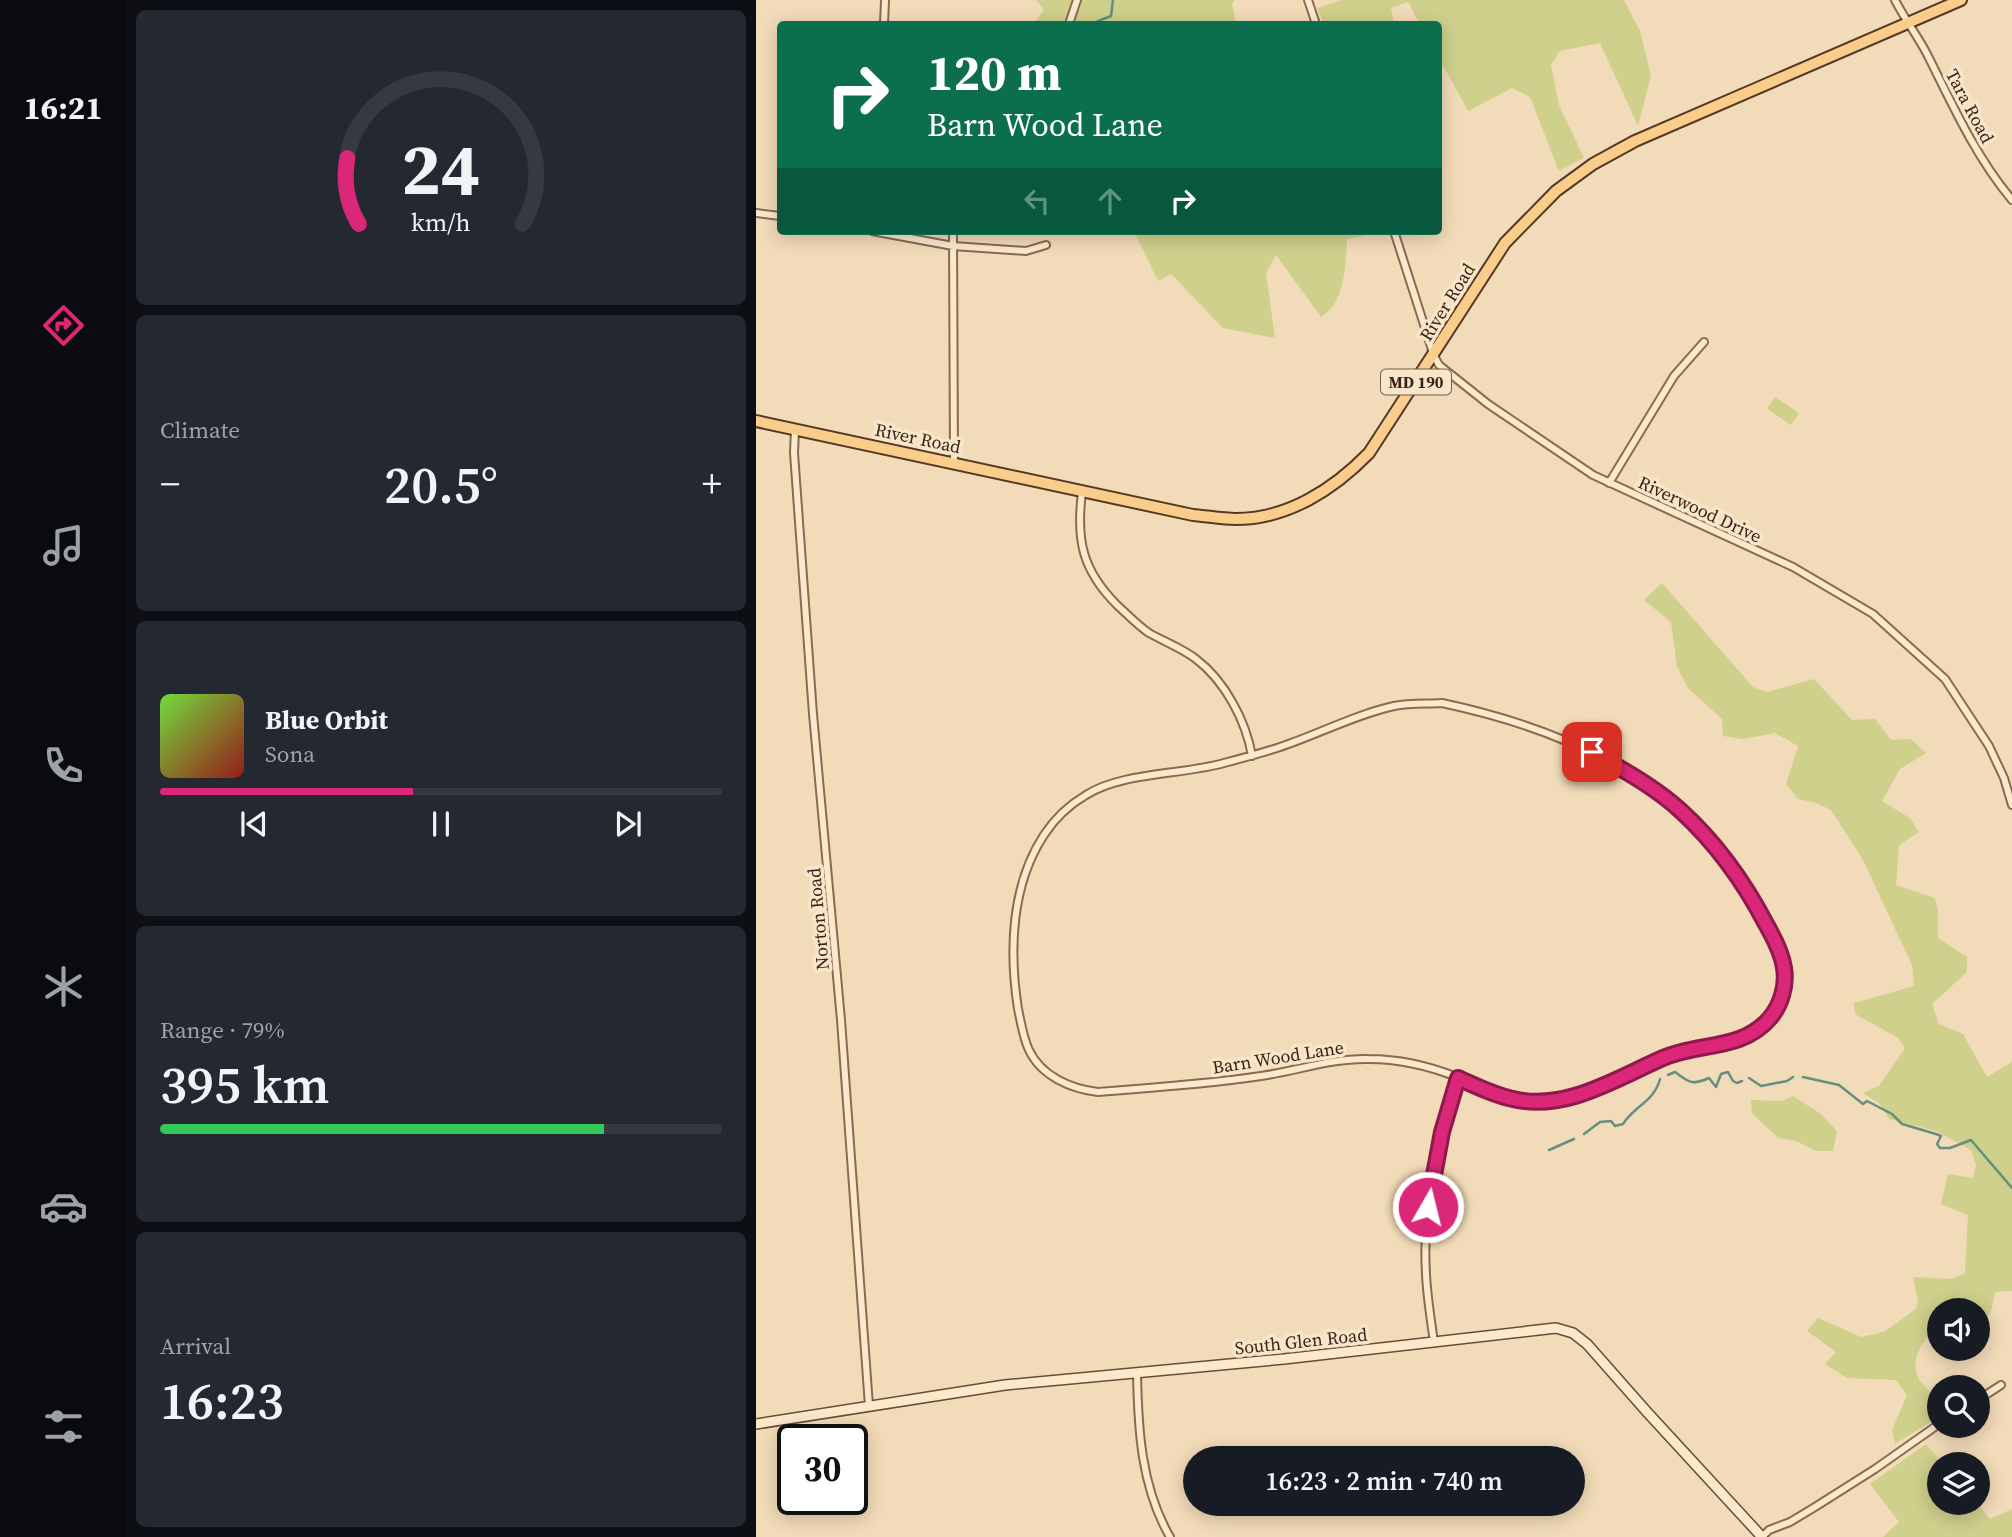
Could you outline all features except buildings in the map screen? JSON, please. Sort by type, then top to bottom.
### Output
[{"type":"main road","name":"River Road","points":[[756,421],[1193,515],[1236,519],[1261,517],[1303,503],[1350,472],[1369,453],[1505,243],[1556,191],[1593,164],[1635,141],[1961,0]]},
{"type":"main road","name":"South Glen Road","points":[[756,1424],[1002,1386],[1434,1343],[1544,1328],[1562,1329],[1578,1336],[1762,1537]]},
{"type":"street","points":[[884,21],[886,0]]},
{"type":"street","points":[[1070,21],[1077,0]]},
{"type":"street","points":[[1308,0],[1316,21]]},
{"type":"street","name":"Tara Road","points":[[1895,0],[1906,23],[1926,52],[1963,128],[2012,200]]},
{"type":"street","points":[[756,213],[777,216]]},
{"type":"street","points":[[908,235],[953,246],[1026,251],[1046,245]]},
{"type":"street","points":[[953,235],[954,463]]},
{"type":"street","name":"Riverwood Drive","points":[[1395,235],[1439,365],[1489,404],[1593,475],[1793,567],[1882,622],[1945,679],[1989,746],[2004,778],[2012,805]]},
{"type":"street","points":[[1609,482],[1674,376],[1704,342]]},
{"type":"street","name":"Norton Road","points":[[795,429],[794,453],[813,714],[840,1010],[869,1406]]},
{"type":"street","points":[[1082,492],[1080,537],[1089,570],[1102,590],[1126,614],[1148,632],[1198,661],[1218,682],[1248,734],[1251,755]]},
{"type":"street","name":"Barn Wood Lane","points":[[1442,703],[1482,712],[1592,752],[1656,791],[1681,811],[1716,847],[1746,886],[1777,945],[1784,968],[1784,991],[1772,1016],[1761,1027],[1735,1041],[1668,1056],[1582,1094],[1556,1101],[1514,1100],[1430,1067],[1398,1060],[1366,1058],[1333,1060],[1262,1076],[1098,1092],[1081,1090],[1055,1078],[1029,1051],[1021,1026],[1012,958],[1013,931],[1027,870],[1043,836],[1061,813],[1087,794],[1111,783],[1171,774],[1251,755],[1280,747],[1339,722],[1397,706],[1442,703]]},
{"type":"street","points":[[1434,1343],[1426,1274],[1427,1219],[1433,1172],[1447,1111],[1458,1078]]},
{"type":"street","points":[[1137,1373],[1138,1432],[1144,1463],[1161,1522],[1170,1537]]},
{"type":"street","points":[[1990,1392],[2001,1385]]},
{"type":"street","points":[[1762,1537],[1769,1530],[1790,1522],[1875,1469],[1927,1432]]},
{"type":"green space","points":[[1036,0],[1235,0],[1232,4],[1235,21],[1035,21],[1044,10]]},
{"type":"green space","points":[[1342,0],[1624,0],[1640,31],[1651,76],[1638,126],[1600,43],[1560,51],[1551,65],[1559,105],[1584,158],[1559,171],[1530,97],[1512,88],[1468,111],[1442,63],[1442,21],[1418,21],[1408,2],[1391,8],[1393,21],[1323,21],[1317,8]]},
{"type":"green space","points":[[1136,235],[1366,235],[1347,239],[1345,271],[1340,293],[1329,311],[1321,317],[1276,255],[1266,273],[1275,338],[1223,328],[1171,274],[1158,281]]},
{"type":"green space","points":[[1775,397],[1799,413],[1791,425],[1767,409]]},
{"type":"green space","points":[[1662,583],[1753,687],[1767,692],[1814,679],[1852,720],[1875,719],[1891,740],[1911,739],[1926,753],[1900,769],[1882,801],[1910,818],[1919,832],[1899,845],[1896,885],[1935,898],[1938,938],[1967,957],[1967,972],[1932,1004],[1939,1024],[1963,1034],[1987,1077],[2012,1062],[2012,1291],[1995,1292],[1990,1313],[1990,1298],[1927,1298],[1927,1338],[1916,1359],[1916,1372],[1927,1389],[1927,1424],[1895,1444],[1892,1430],[1907,1395],[1896,1380],[1847,1378],[1825,1364],[1836,1352],[1807,1331],[1818,1318],[1861,1337],[1884,1332],[1916,1309],[1918,1301],[1913,1277],[1952,1279],[1965,1273],[1968,1215],[1941,1204],[1948,1174],[1973,1178],[1976,1165],[1971,1150],[1936,1131],[1889,1119],[1879,1103],[1863,1093],[1879,1086],[1905,1048],[1898,1038],[1855,1014],[1854,1003],[1914,986],[1912,965],[1863,860],[1831,810],[1817,803],[1798,799],[1786,784],[1798,746],[1775,733],[1743,739],[1723,736],[1722,719],[1687,687],[1677,666],[1671,622],[1644,600]]},
{"type":"green space","points":[[1793,1096],[1821,1114],[1837,1131],[1833,1151],[1817,1151],[1796,1141],[1778,1138],[1752,1113],[1751,1100],[1782,1101]]},
{"type":"green space","points":[[1926,1444],[1933,1452],[1927,1452],[1927,1515],[1987,1515],[1990,1519],[2012,1509],[2012,1537],[1883,1537],[1899,1522],[1870,1484]]},
{"type":"waterway","points":[[1098,21],[1111,16],[1113,0]]},
{"type":"waterway","points":[[1668,1075],[1675,1072],[1694,1082],[1709,1078],[1716,1087],[1721,1074],[1728,1072],[1733,1081],[1742,1081]]},
{"type":"waterway","points":[[1749,1078],[1761,1086],[1787,1081],[1793,1077]]},
{"type":"waterway","points":[[1803,1077],[1839,1085],[1863,1104],[1867,1101],[1892,1114],[1902,1124],[1941,1136],[1937,1144],[1940,1148],[1950,1148],[1971,1140],[2012,1188]]},
{"type":"waterway","points":[[1584,1134],[1600,1122],[1611,1121],[1615,1126],[1623,1124],[1649,1099],[1660,1079]]},
{"type":"waterway","points":[[1549,1150],[1574,1139]]},
{"type":"route","points":[[1428,1207],[1442,1132],[1458,1078],[1514,1100],[1556,1101],[1582,1094],[1668,1056],[1715,1047],[1750,1035],[1772,1016],[1783,994],[1784,968],[1777,945],[1746,886],[1716,847],[1681,811],[1656,791],[1592,752]]}]
